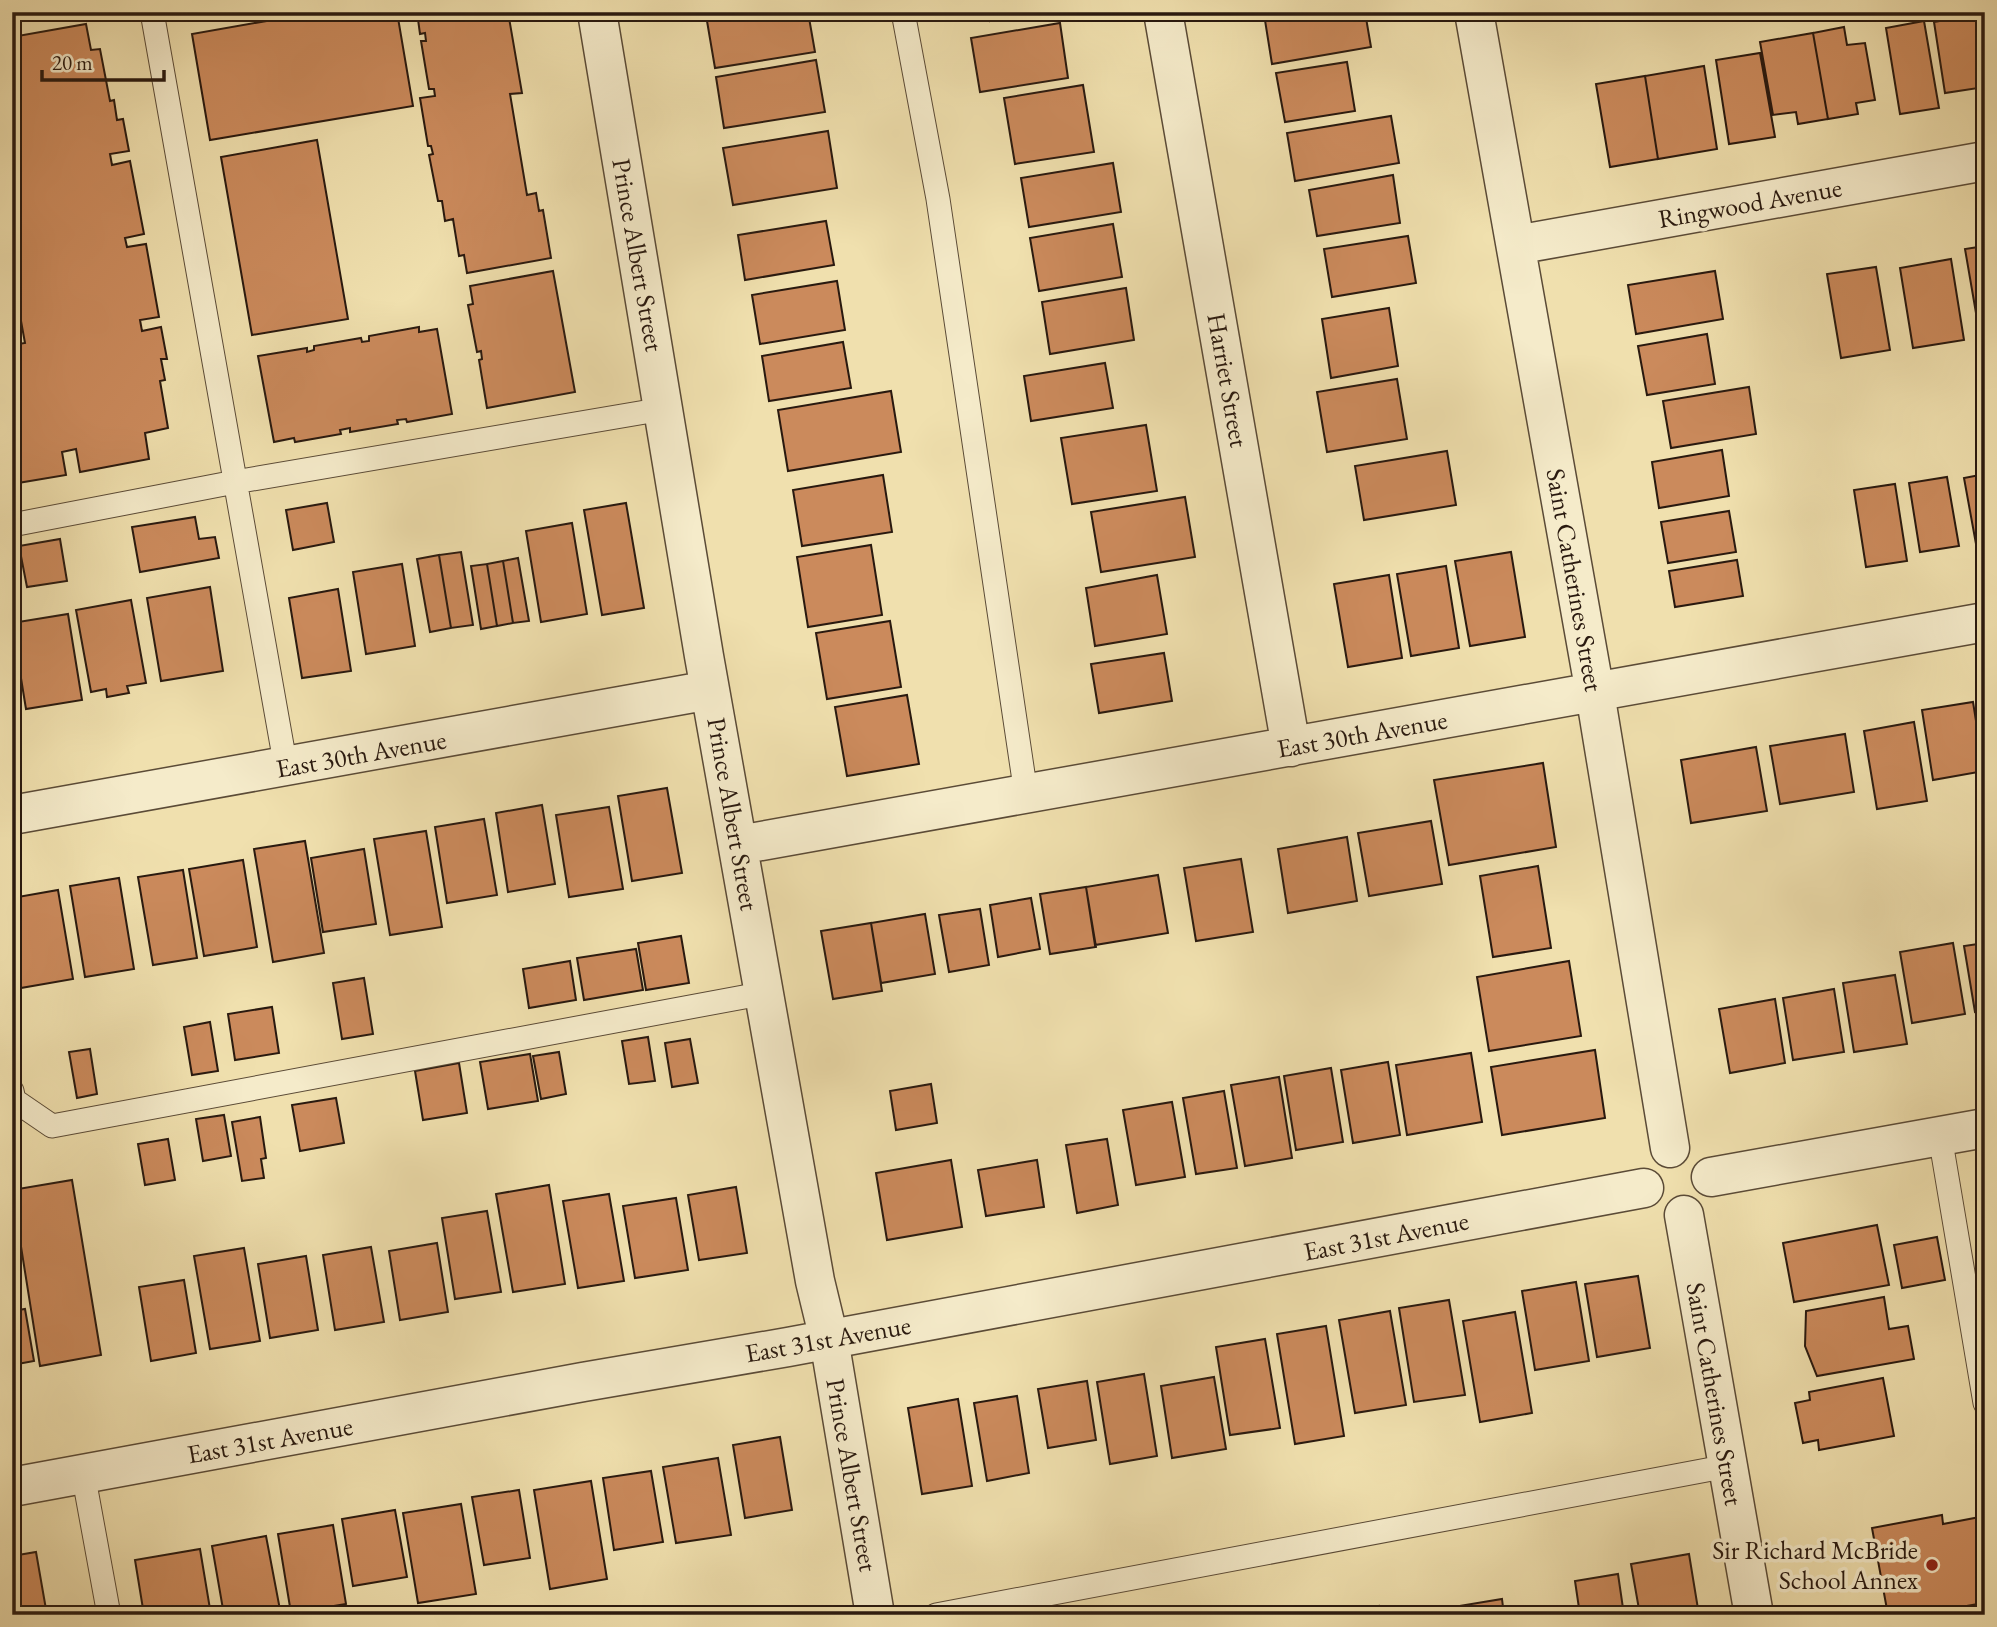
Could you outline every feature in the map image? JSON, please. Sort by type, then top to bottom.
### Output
[{"type":"street","name":"Prince Albert Street","points":[[597,12],[710,690],[815,1282],[829,1339],[875,1615]]},
{"type":"street","name":"Harriet Street","points":[[1163,12],[1291,747]]},
{"type":"street","name":"Saint Catherines Street","points":[[1474,12],[1595,693],[1670,1148]]},
{"type":"street","name":"Ringwood Avenue","points":[[1516,245],[1985,161]]},
{"type":"street","name":"East 30th Avenue","points":[[739,845],[1985,622]]},
{"type":"street","name":"East 30th Avenue","points":[[12,815],[710,690]]},
{"type":"street","points":[[1711,1177],[1985,1128]]},
{"type":"street","points":[[1670,1148],[1692,1151],[1701,1157],[1708,1166],[1711,1177],[1711,1187],[1702,1206],[1684,1215],[1663,1213],[1647,1199],[1643,1178],[1651,1158],[1670,1148]]},
{"type":"street","name":"East 31st Avenue","points":[[12,1487],[1644,1188]]},
{"type":"street","name":"Saint Catherines Street","points":[[1684,1215],[1754,1615]]},
{"type":"lane","points":[[152,12],[286,768]]},
{"type":"lane","points":[[903,12],[938,199],[1026,794]]},
{"type":"lane","points":[[12,525],[235,482],[663,409]]},
{"type":"lane","points":[[12,1090],[14,1100],[52,1126],[765,993]]},
{"type":"lane","points":[[1940,1136],[1985,1403]]},
{"type":"lane","points":[[936,1615],[1728,1466]]},
{"type":"lane","points":[[83,1473],[109,1615]]},
{"type":"building","points":[[318,12],[397,12],[413,106],[210,140],[192,34]]},
{"type":"building","points":[[417,12],[508,12],[522,93],[510,94],[527,195],[536,193],[539,211],[543,210],[551,258],[467,273],[464,255],[459,256],[453,219],[445,221],[442,201],[438,201],[429,155],[433,154],[431,146],[428,146],[420,98],[435,96],[434,89],[429,89],[421,41],[426,41],[425,33],[420,34]]},
{"type":"building","points":[[760,12],[808,12],[815,52],[715,68],[707,21]]},
{"type":"building","points":[[989,12],[1045,12],[990,21]]},
{"type":"building","points":[[1365,12],[1371,47],[1272,64],[1264,14]]},
{"type":"building","points":[[1985,13],[1985,87],[1945,93],[1934,22]]},
{"type":"building","points":[[1924,21],[1939,108],[1900,114],[1886,28]]},
{"type":"building","points":[[1060,23],[1068,78],[980,92],[971,38]]},
{"type":"building","points":[[86,24],[91,50],[100,49],[110,101],[114,100],[117,120],[123,119],[129,151],[110,154],[112,165],[130,161],[144,234],[125,238],[127,247],[146,244],[159,317],[140,320],[142,331],[161,327],[167,359],[161,359],[165,380],[160,381],[168,428],[145,433],[149,459],[80,472],[76,449],[62,452],[66,475],[12,484],[12,345],[25,343],[19,310],[12,311],[12,57],[15,56],[12,37]]},
{"type":"building","points":[[1844,27],[1847,45],[1865,43],[1875,100],[1856,103],[1858,114],[1828,119],[1813,33]]},
{"type":"building","points":[[1813,33],[1828,119],[1798,124],[1796,112],[1773,115],[1760,42]]},
{"type":"building","points":[[1760,53],[1775,137],[1729,144],[1716,60]]},
{"type":"building","points":[[816,60],[825,112],[724,128],[716,77]]},
{"type":"building","points":[[1347,62],[1355,111],[1285,122],[1276,73]]},
{"type":"building","points":[[1704,66],[1717,149],[1658,159],[1645,76]]},
{"type":"building","points":[[1645,76],[1658,159],[1610,167],[1596,84]]},
{"type":"building","points":[[1083,85],[1094,152],[1015,164],[1004,98]]},
{"type":"building","points":[[1391,116],[1399,163],[1295,181],[1287,133]]},
{"type":"building","points":[[828,131],[837,188],[733,205],[723,148]]},
{"type":"building","points":[[317,140],[348,319],[252,335],[221,157]]},
{"type":"building","points":[[1113,163],[1121,212],[1029,227],[1021,178]]},
{"type":"building","points":[[1393,175],[1400,223],[1317,236],[1309,190]]},
{"type":"building","points":[[826,221],[834,265],[745,280],[738,235]]},
{"type":"building","points":[[1113,224],[1122,277],[1039,291],[1030,238]]},
{"type":"building","points":[[1408,236],[1416,283],[1332,297],[1324,249]]},
{"type":"building","points":[[1985,246],[1985,311],[1976,313],[1965,249]]},
{"type":"building","points":[[1951,259],[1964,340],[1913,348],[1900,268]]},
{"type":"building","points":[[1876,267],[1890,350],[1841,358],[1827,274]]},
{"type":"building","points":[[553,271],[575,392],[487,408],[479,360],[482,359],[481,351],[477,352],[468,305],[473,304],[470,286]]},
{"type":"building","points":[[1715,271],[1723,319],[1636,334],[1628,285]]},
{"type":"building","points":[[837,281],[845,330],[760,344],[752,295]]},
{"type":"building","points":[[1126,288],[1134,340],[1050,354],[1042,302]]},
{"type":"building","points":[[1389,308],[1398,366],[1331,378],[1322,319]]},
{"type":"building","points":[[419,327],[419,332],[437,329],[452,414],[407,422],[406,419],[397,420],[398,424],[350,432],[350,428],[340,430],[341,434],[295,442],[294,438],[274,442],[258,356],[307,348],[307,352],[314,350],[314,346],[361,338],[362,342],[369,341],[369,336]]},
{"type":"building","points":[[1707,334],[1715,384],[1647,395],[1638,346]]},
{"type":"building","points":[[843,342],[851,388],[769,401],[762,356]]},
{"type":"building","points":[[1105,363],[1113,408],[1031,421],[1024,376]]},
{"type":"building","points":[[1397,379],[1407,439],[1327,452],[1317,392]]},
{"type":"building","points":[[1749,387],[1756,434],[1671,448],[1663,401]]},
{"type":"building","points":[[891,391],[901,452],[788,471],[778,410]]},
{"type":"building","points":[[1146,425],[1157,491],[1072,504],[1061,438]]},
{"type":"building","points":[[1722,450],[1729,496],[1659,508],[1652,462]]},
{"type":"building","points":[[1447,451],[1456,505],[1364,520],[1355,466]]},
{"type":"building","points":[[1985,474],[1985,543],[1976,544],[1964,478]]},
{"type":"building","points":[[883,475],[892,532],[802,546],[793,490]]},
{"type":"building","points":[[1947,477],[1959,546],[1920,552],[1909,483]]},
{"type":"building","points":[[1895,484],[1907,561],[1866,567],[1854,490]]},
{"type":"building","points":[[1185,497],[1195,557],[1101,572],[1091,512]]},
{"type":"building","points":[[327,503],[334,542],[293,550],[286,510]]},
{"type":"building","points":[[626,503],[644,608],[602,615],[584,510]]},
{"type":"building","points":[[1729,511],[1736,552],[1668,563],[1661,522]]},
{"type":"building","points":[[195,517],[199,539],[215,537],[219,558],[140,572],[132,527]]},
{"type":"building","points":[[572,523],[587,614],[541,622],[526,531]]},
{"type":"building","points":[[60,539],[67,581],[27,587],[19,546]]},
{"type":"building","points":[[871,545],[882,615],[808,627],[797,557]]},
{"type":"building","points":[[461,552],[473,625],[451,628],[439,555]]},
{"type":"building","points":[[1511,552],[1525,637],[1470,646],[1455,561]]},
{"type":"building","points":[[439,555],[451,628],[430,632],[417,559]]},
{"type":"building","points":[[518,558],[529,621],[513,623],[503,561]]},
{"type":"building","points":[[1737,560],[1743,596],[1675,607],[1669,571]]},
{"type":"building","points":[[503,561],[513,623],[497,626],[487,564]]},
{"type":"building","points":[[402,564],[415,646],[366,654],[353,572]]},
{"type":"building","points":[[487,564],[497,626],[481,629],[471,566]]},
{"type":"building","points":[[1446,566],[1459,648],[1411,656],[1397,574]]},
{"type":"building","points":[[1157,575],[1167,634],[1095,646],[1086,588]]},
{"type":"building","points":[[1389,575],[1402,658],[1348,667],[1334,584]]},
{"type":"building","points":[[210,587],[223,671],[161,681],[147,598]]},
{"type":"building","points":[[338,589],[351,671],[302,678],[289,598]]},
{"type":"building","points":[[131,600],[146,683],[127,686],[129,693],[107,697],[106,689],[91,692],[76,610]]},
{"type":"building","points":[[68,614],[82,700],[26,709],[12,623]]},
{"type":"building","points":[[890,621],[901,687],[827,699],[816,633]]},
{"type":"building","points":[[1164,653],[1172,701],[1099,713],[1091,664]]},
{"type":"building","points":[[12,670],[18,708],[12,709]]},
{"type":"building","points":[[907,695],[919,764],[847,776],[835,707]]},
{"type":"building","points":[[1973,702],[1984,771],[1933,780],[1922,710]]},
{"type":"building","points":[[1914,722],[1927,801],[1877,809],[1864,731]]},
{"type":"building","points":[[1845,734],[1854,792],[1780,804],[1770,746]]},
{"type":"building","points":[[1756,747],[1767,811],[1691,823],[1681,760]]},
{"type":"building","points":[[1543,763],[1556,847],[1449,865],[1434,780]]},
{"type":"building","points":[[667,788],[682,873],[632,881],[618,796]]},
{"type":"building","points":[[542,805],[555,884],[508,892],[496,813]]},
{"type":"building","points":[[609,807],[623,889],[569,897],[556,815]]},
{"type":"building","points":[[484,819],[497,895],[447,903],[435,827]]},
{"type":"building","points":[[1431,821],[1442,884],[1369,896],[1358,833]]},
{"type":"building","points":[[426,831],[442,927],[390,935],[374,839]]},
{"type":"building","points":[[1347,837],[1357,901],[1288,913],[1278,849]]},
{"type":"building","points":[[305,841],[324,953],[273,962],[254,849]]},
{"type":"building","points":[[364,849],[376,924],[323,932],[311,858]]},
{"type":"building","points":[[1241,859],[1253,932],[1196,941],[1184,868]]},
{"type":"building","points":[[243,860],[257,947],[204,956],[189,869]]},
{"type":"building","points":[[1538,866],[1551,948],[1493,957],[1480,876]]},
{"type":"building","points":[[183,870],[197,958],[153,965],[138,877]]},
{"type":"building","points":[[1158,875],[1168,933],[1095,945],[1086,887]]},
{"type":"building","points":[[119,878],[134,969],[85,977],[70,886]]},
{"type":"building","points":[[1086,887],[1096,947],[1050,954],[1040,894]]},
{"type":"building","points":[[58,890],[73,979],[15,989],[12,969],[12,898]]},
{"type":"building","points":[[1031,898],[1040,949],[998,957],[990,905]]},
{"type":"building","points":[[980,909],[989,965],[949,972],[939,915]]},
{"type":"building","points":[[925,914],[935,974],[881,983],[871,923]]},
{"type":"building","points":[[871,923],[882,991],[833,999],[821,931]]},
{"type":"building","points":[[681,936],[689,983],[646,990],[638,943]]},
{"type":"building","points":[[1953,943],[1965,1014],[1912,1023],[1900,952]]},
{"type":"building","points":[[1985,943],[1985,1010],[1975,1012],[1964,946]]},
{"type":"building","points":[[636,949],[643,990],[584,1000],[577,958]]},
{"type":"building","points":[[570,961],[576,1000],[529,1008],[523,969]]},
{"type":"building","points":[[1569,961],[1581,1036],[1489,1051],[1477,977]]},
{"type":"building","points":[[1895,975],[1907,1044],[1854,1052],[1843,983]]},
{"type":"building","points":[[364,978],[373,1034],[342,1039],[333,983]]},
{"type":"building","points":[[1834,989],[1844,1052],[1793,1060],[1783,998]]},
{"type":"building","points":[[1775,999],[1785,1063],[1730,1073],[1719,1009]]},
{"type":"building","points":[[272,1007],[279,1053],[235,1060],[228,1014]]},
{"type":"building","points":[[210,1022],[218,1071],[192,1075],[184,1027]]},
{"type":"building","points":[[648,1037],[655,1081],[629,1084],[622,1041]]},
{"type":"building","points":[[690,1039],[698,1083],[672,1087],[665,1043]]},
{"type":"building","points":[[90,1049],[97,1094],[77,1098],[69,1052]]},
{"type":"building","points":[[1595,1050],[1605,1118],[1502,1135],[1491,1067]]},
{"type":"building","points":[[559,1052],[566,1094],[541,1099],[533,1056]]},
{"type":"building","points":[[1471,1053],[1482,1122],[1407,1135],[1396,1065]]},
{"type":"building","points":[[530,1054],[538,1101],[488,1109],[480,1062]]},
{"type":"building","points":[[1388,1062],[1400,1135],[1353,1143],[1341,1070]]},
{"type":"building","points":[[459,1063],[467,1113],[423,1120],[415,1071]]},
{"type":"building","points":[[1331,1068],[1343,1142],[1296,1150],[1284,1076]]},
{"type":"building","points":[[1279,1077],[1292,1158],[1245,1166],[1231,1085]]},
{"type":"building","points":[[931,1084],[937,1123],[896,1130],[890,1091]]},
{"type":"building","points":[[1224,1091],[1237,1168],[1196,1174],[1183,1098]]},
{"type":"building","points":[[336,1098],[344,1143],[300,1151],[292,1105]]},
{"type":"building","points":[[1172,1102],[1185,1177],[1136,1185],[1123,1110]]},
{"type":"building","points":[[224,1115],[231,1156],[203,1161],[196,1119]]},
{"type":"building","points":[[260,1117],[266,1158],[261,1159],[264,1178],[242,1181],[232,1122]]},
{"type":"building","points":[[168,1139],[175,1180],[145,1185],[138,1144]]},
{"type":"building","points":[[1107,1139],[1118,1205],[1077,1213],[1066,1145]]},
{"type":"building","points":[[951,1160],[962,1227],[887,1240],[876,1173]]},
{"type":"building","points":[[1037,1160],[1044,1207],[986,1216],[978,1170]]},
{"type":"building","points":[[72,1180],[101,1355],[40,1366],[12,1190]]},
{"type":"building","points":[[549,1185],[565,1284],[513,1292],[496,1194]]},
{"type":"building","points":[[736,1187],[747,1253],[699,1260],[688,1195]]},
{"type":"building","points":[[609,1194],[624,1281],[578,1288],[563,1201]]},
{"type":"building","points":[[676,1198],[688,1270],[635,1278],[623,1206]]},
{"type":"building","points":[[487,1211],[501,1292],[455,1299],[442,1218]]},
{"type":"building","points":[[1877,1225],[1889,1285],[1794,1302],[1783,1243]]},
{"type":"building","points":[[1937,1237],[1945,1280],[1902,1288],[1894,1245]]},
{"type":"building","points":[[437,1243],[448,1312],[400,1320],[389,1251]]},
{"type":"building","points":[[371,1247],[384,1322],[335,1330],[323,1255]]},
{"type":"building","points":[[244,1248],[260,1341],[210,1349],[194,1256]]},
{"type":"building","points":[[306,1256],[318,1330],[270,1338],[258,1264]]},
{"type":"building","points":[[1638,1276],[1650,1348],[1597,1357],[1585,1284]]},
{"type":"building","points":[[184,1280],[196,1353],[151,1361],[139,1287]]},
{"type":"building","points":[[1576,1282],[1589,1361],[1535,1370],[1522,1291]]},
{"type":"building","points":[[1884,1297],[1889,1329],[1908,1326],[1914,1359],[1817,1376],[1805,1346],[1806,1311]]},
{"type":"building","points":[[1449,1300],[1465,1395],[1414,1402],[1399,1308]]},
{"type":"building","points":[[25,1309],[34,1361],[12,1365],[12,1311]]},
{"type":"building","points":[[1390,1311],[1406,1405],[1355,1413],[1339,1320]]},
{"type":"building","points":[[1515,1312],[1532,1413],[1480,1422],[1463,1321]]},
{"type":"building","points":[[1326,1326],[1344,1436],[1295,1444],[1277,1334]]},
{"type":"building","points":[[1265,1339],[1280,1428],[1230,1435],[1216,1347]]},
{"type":"building","points":[[1144,1374],[1157,1456],[1110,1464],[1097,1382]]},
{"type":"building","points":[[1214,1377],[1226,1449],[1172,1458],[1161,1386]]},
{"type":"building","points":[[1883,1378],[1894,1436],[1819,1450],[1818,1440],[1803,1443],[1795,1403],[1810,1400],[1809,1392]]},
{"type":"building","points":[[1087,1381],[1096,1440],[1048,1448],[1038,1389]]},
{"type":"building","points":[[1017,1396],[1029,1473],[987,1481],[974,1403]]},
{"type":"building","points":[[958,1399],[972,1486],[922,1494],[908,1408]]},
{"type":"building","points":[[780,1437],[792,1510],[745,1518],[733,1445]]},
{"type":"building","points":[[718,1458],[731,1535],[676,1543],[663,1467]]},
{"type":"building","points":[[651,1471],[663,1542],[614,1550],[603,1478]]},
{"type":"building","points":[[591,1481],[607,1579],[550,1589],[534,1490]]},
{"type":"building","points":[[519,1490],[530,1558],[484,1565],[472,1497]]},
{"type":"building","points":[[461,1504],[476,1594],[418,1603],[403,1513]]},
{"type":"building","points":[[395,1510],[407,1577],[353,1586],[342,1519]]},
{"type":"building","name":"Sir Richard McBride School Annex","points":[[1942,1515],[1943,1524],[1985,1516],[1985,1606],[1984,1603],[1916,1615],[1888,1615],[1872,1528]]},
{"type":"building","points":[[333,1525],[346,1604],[291,1613],[278,1534]]},
{"type":"building","points":[[266,1536],[281,1615],[224,1615],[212,1546]]},
{"type":"building","points":[[200,1549],[211,1615],[144,1615],[135,1560]]},
{"type":"building","points":[[36,1552],[47,1615],[12,1615],[12,1556]]},
{"type":"building","points":[[1689,1554],[1699,1615],[1640,1615],[1631,1564]]},
{"type":"building","points":[[1618,1574],[1624,1615],[1580,1615],[1575,1581]]},
{"type":"building","points":[[1502,1599],[1504,1615],[1454,1615],[1453,1607]]},
{"type":"building","points":[[1379,1606],[1380,1615],[1325,1615],[1325,1614]]},
{"type":"place","name":"Sir Richard McBride School Annex","points":[[1932,1565]]}]
